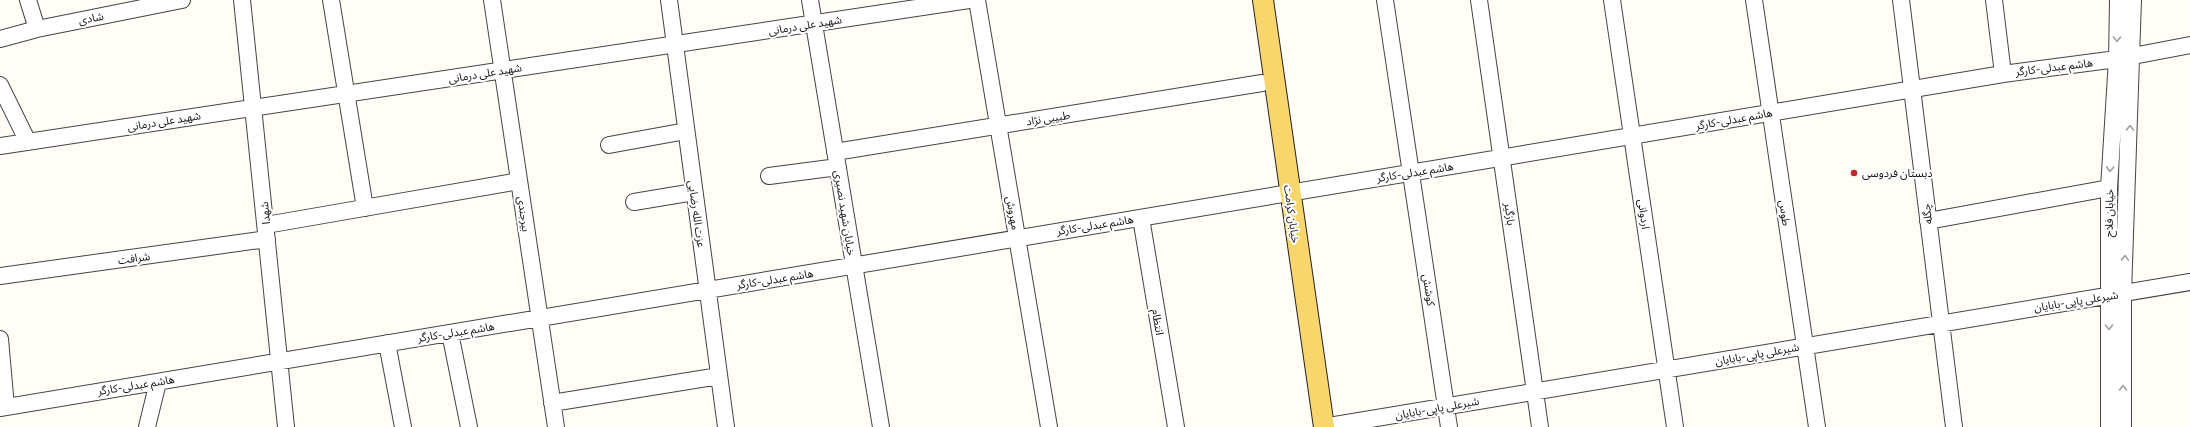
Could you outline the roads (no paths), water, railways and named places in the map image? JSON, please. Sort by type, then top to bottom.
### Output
[{"type":"main road","name":"خیابان کرامت","points":[[1250,0],[1262,83],[1324,427]]},
{"type":"main road","name":"خیابان کرامت","points":[[1263,0],[1283,194],[1311,427]]},
{"type":"street","points":[[28,0],[37,29]]},
{"type":"street","name":"شادی","points":[[0,39],[37,29],[182,0]]},
{"type":"street","name":"شهدا","points":[[242,0],[255,107],[286,427]]},
{"type":"street","points":[[331,0],[365,208]]},
{"type":"street","name":"بیرجندی","points":[[492,0],[556,427]]},
{"type":"street","name":"عزت الله رضایی","points":[[669,0],[726,427]]},
{"type":"street","name":"خیابان شهید نصیری","points":[[810,0],[881,427]]},
{"type":"street","name":"شهید علی درمانی","points":[[0,146],[969,0]]},
{"type":"street","name":"مهروش","points":[[977,0],[1049,427]]},
{"type":"street","name":"کوشش","points":[[1385,0],[1449,427]]},
{"type":"street","name":"بازگیر","points":[[1479,0],[1540,427]]},
{"type":"street","name":"اردوانی","points":[[1612,0],[1675,427]]},
{"type":"street","name":"طوس","points":[[1754,0],[1817,427]]},
{"type":"street","name":"چگله","points":[[1901,0],[1914,89],[1928,221],[1954,427]]},
{"type":"street","points":[[1994,0],[2003,74]]},
{"type":"street","name":"خیابان فلاح","points":[[2118,0],[2117,59],[2109,188],[2123,427]]},
{"type":"street","name":"خیابان فلاح","points":[[2109,427],[2116,294],[2133,56],[2133,0]]},
{"type":"street","name":"هاشم عبدلی-کارگر","points":[[3,408],[2003,74],[2117,59],[2190,45]]},
{"type":"street","name":"طبیبی نژاد","points":[[769,176],[836,159],[998,126],[1262,83]]},
{"type":"street","points":[[0,85],[28,142]]},
{"type":"street","points":[[609,145],[686,131]]},
{"type":"street","name":"شرافت","points":[[0,276],[267,232],[365,208],[519,181]]},
{"type":"street","points":[[1928,221],[2109,188]]},
{"type":"street","points":[[634,202],[694,192]]},
{"type":"street","name":"انتظام","points":[[1141,218],[1176,427]]},
{"type":"street","name":"شیرعلی پاپی-بابایان","points":[[1324,427],[2190,282]]},
{"type":"street","points":[[450,333],[470,427]]},
{"type":"street","points":[[0,339],[3,408]]},
{"type":"street","points":[[387,343],[403,427]]},
{"type":"street","points":[[552,403],[719,376]]},
{"type":"street","points":[[147,427],[158,382]]},
{"type":"place","name":"دبستان فردوسی","points":[[1854,173]]}]
